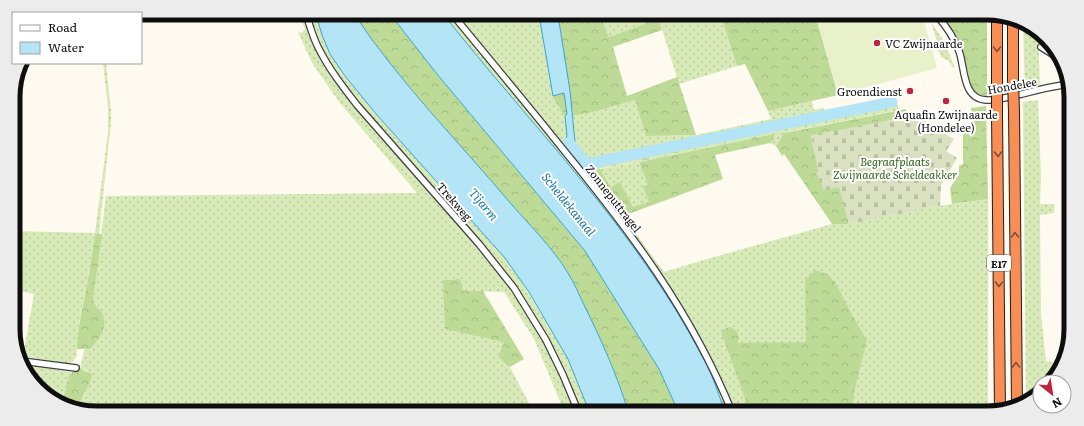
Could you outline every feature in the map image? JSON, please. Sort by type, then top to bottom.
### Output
[{"type":"highway","name":"E17","points":[[997,21],[1000,405]]},
{"type":"highway","name":"E17","points":[[1013,24],[1017,400]]},
{"type":"street","name":"Trekweg","points":[[308,20],[319,50],[357,105],[487,253],[519,295],[558,362],[576,406]]},
{"type":"street","name":"Zonneputtragel","points":[[457,20],[594,188],[647,257],[674,298],[708,356],[729,406]]},
{"type":"street","name":"Hondelee","points":[[941,20],[949,30],[960,53],[967,87],[971,94],[977,98],[986,100],[1007,97],[1063,85]]},
{"type":"street","points":[[1041,46],[1049,52]]},
{"type":"street","points":[[27,362],[76,368]]},
{"type":"green space","points":[[301,20],[318,20],[330,54],[345,76],[377,115],[505,258],[519,277],[568,359],[587,406],[562,406],[534,339],[504,292],[463,291],[461,279],[443,280],[495,339],[504,342],[498,357],[510,367],[530,406],[97,406],[79,404],[86,392],[87,371],[80,369],[84,350],[90,349],[102,334],[98,307],[93,300],[106,196],[417,193],[339,102],[312,63],[298,32],[301,33],[305,29]]},
{"type":"green space","points":[[358,20],[395,20],[437,74],[585,251],[659,369],[676,406],[626,406],[614,371],[602,344],[568,273],[556,255],[430,112]]},
{"type":"green space","points":[[448,20],[540,20],[553,96],[564,113],[567,123],[567,133],[563,142],[586,168],[591,170],[594,180],[623,216],[664,272],[832,224],[849,224],[940,206],[988,199],[988,406],[723,406],[706,363],[675,309],[646,265],[581,180]]},
{"type":"green space","points":[[559,20],[602,20],[609,37],[652,20],[659,20],[662,30],[613,47],[627,96],[677,77],[696,135],[646,136],[635,100],[573,116]]},
{"type":"green space","points":[[603,20],[652,21],[609,37]]},
{"type":"green space","points":[[659,20],[722,20],[737,66],[679,84]]},
{"type":"green space","points":[[722,20],[817,20],[838,95],[768,111],[745,64],[737,66]]},
{"type":"green space","name":"VC Zwijnaarde","points":[[817,20],[924,20],[937,68],[838,95]]},
{"type":"green space","points":[[944,20],[987,20],[987,96],[982,96],[972,89],[960,45]]},
{"type":"green space","points":[[931,22],[945,43],[954,66],[953,68],[949,61],[941,57]]},
{"type":"green space","points":[[1023,29],[1038,39],[1040,87],[1025,90]]},
{"type":"green space","points":[[103,64],[106,64],[111,122],[99,234],[95,234],[79,324],[77,355],[73,362],[67,364],[25,356],[24,353],[34,294],[20,291],[22,273],[20,273],[20,231],[95,233],[108,132],[108,107]]},
{"type":"green space","points":[[564,93],[567,114],[565,116],[553,96]]},
{"type":"green space","points":[[895,97],[899,110],[784,133],[776,146],[770,143],[773,136],[771,122],[589,159],[575,142],[573,116],[635,100],[646,136],[696,135],[771,119],[768,111],[812,101],[814,110],[824,108],[825,110]]},
{"type":"green space","points":[[1038,100],[1041,177],[1040,204],[1054,204],[1054,213],[1040,215],[1041,313],[1046,361],[1056,363],[1050,374],[1032,374],[1032,391],[1026,395],[1023,102]]},
{"type":"green space","points":[[986,106],[988,199],[952,204],[950,188],[959,174],[959,166],[963,164],[963,126],[971,126],[971,108]]},
{"type":"green space","points":[[906,109],[907,117],[811,136],[819,172],[816,173],[839,186],[849,224],[832,224],[784,154],[782,156],[776,146],[784,133]]},
{"type":"green space","name":"Begraafplaats Zwijnaarde Scheldeakker","points":[[924,114],[928,130],[931,126],[954,139],[946,151],[957,158],[941,185],[940,206],[849,224],[839,187],[824,190],[816,173],[819,172],[811,135]]},
{"type":"green space","points":[[772,122],[773,134],[639,162],[591,170],[586,168],[563,142],[566,139],[569,143],[575,142],[589,159],[699,138]]},
{"type":"green space","points":[[773,134],[774,138],[770,143],[715,155],[723,179],[623,216],[617,213],[594,180],[591,170],[600,169],[611,187],[620,182],[633,207],[649,202],[643,187],[648,185],[639,162]]},
{"type":"green space","points":[[639,162],[648,185],[649,202],[633,208],[620,183],[611,187],[600,169]]},
{"type":"green space","points":[[95,234],[102,234],[93,300],[104,318],[104,328],[100,337],[90,349],[77,349],[79,326]]},
{"type":"green space","points":[[815,270],[827,274],[835,282],[867,340],[852,406],[748,406],[721,332],[726,328],[731,327],[738,333],[738,343],[806,342],[805,280]]},
{"type":"green space","points":[[461,279],[463,291],[483,291],[524,359],[510,367],[498,357],[504,342],[445,329],[443,280]]},
{"type":"green space","points":[[29,364],[71,372],[63,398],[46,387],[39,380]]},
{"type":"green space","points":[[80,365],[81,369],[92,374],[80,404],[63,398],[69,375]]},
{"type":"water","name":"Tijarm","points":[[318,20],[358,20],[391,64],[430,112],[556,255],[572,281],[596,331],[614,371],[626,406],[587,406],[568,359],[529,292],[505,258],[377,115],[345,76],[330,54]]},
{"type":"water","name":"Scheldekanaal","points":[[395,20],[448,20],[581,180],[646,264],[675,309],[706,363],[723,406],[676,406],[659,369],[585,251],[437,74]]},
{"type":"water","points":[[540,20],[559,20],[570,91],[575,142],[569,143],[566,139],[565,116],[567,114],[564,93],[553,96]]},
{"type":"waterway","points":[[567,144],[569,143],[587,164],[892,102]]},
{"type":"place","name":"VC Zwijnaarde","points":[[877,43]]},
{"type":"place","name":"Groendienst","points":[[910,91]]},
{"type":"place","name":"Aquafin Zwijnaarde (Hondelee)","points":[[946,101]]}]
